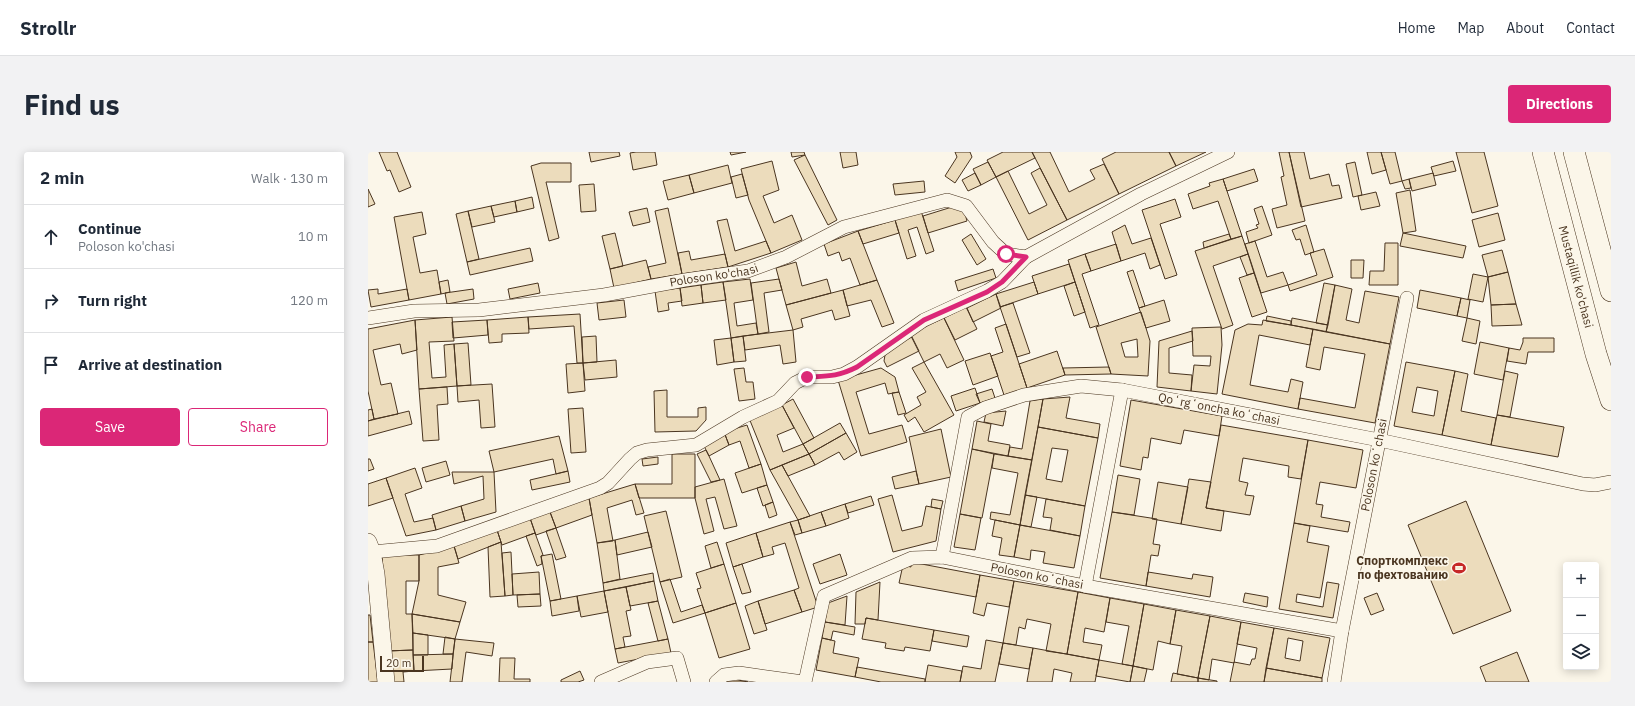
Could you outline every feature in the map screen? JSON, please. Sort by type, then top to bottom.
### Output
[{"type":"main road","name":"Mustaqillik ko'chasi","points":[[1543,152],[1596,354],[1611,400]]},
{"type":"main road","points":[[1574,152],[1611,291]]},
{"type":"street","points":[[386,682],[376,574],[370,547],[437,546],[600,488],[608,483],[637,453],[647,450],[696,446],[743,417],[778,401],[795,383],[807,377],[832,377],[844,374],[857,367],[924,320],[987,292],[1002,282],[1026,257],[1141,194],[1228,152]]},
{"type":"street","name":"Poloson ko'chasi","points":[[368,318],[414,311],[479,310],[604,295],[685,280],[748,271],[786,258],[844,227],[947,200],[966,206],[993,242],[1006,254],[1026,257]]},
{"type":"street","name":"Poloson koʻchasi","points":[[1334,682],[1342,631],[1407,298]]},
{"type":"street","name":"Qoʻrgʻoncha koʻchasi","points":[[942,557],[968,417],[985,408],[1024,395],[1081,386],[1122,390],[1379,440],[1583,484],[1595,485],[1611,482]]},
{"type":"street","points":[[1085,586],[1122,390]]},
{"type":"street","name":"Poloson koʻchasi","points":[[716,682],[724,675],[739,673],[804,682],[824,596],[912,558],[942,557],[1085,586],[1342,631]]},
{"type":"street","points":[[601,682],[647,662],[677,658],[684,682]]},
{"type":"building","points":[[379,152],[397,152],[411,187],[399,192],[390,170],[387,171]]},
{"type":"building","points":[[589,152],[619,152],[620,156],[591,162]]},
{"type":"building","points":[[655,152],[657,165],[633,170],[630,153]]},
{"type":"building","points":[[730,152],[746,152],[731,155]]},
{"type":"building","points":[[791,152],[804,152],[805,155],[792,157]]},
{"type":"building","points":[[840,152],[856,152],[858,165],[843,168]]},
{"type":"building","points":[[955,152],[970,152],[972,157],[955,183],[945,176],[957,157]]},
{"type":"building","points":[[1003,152],[1032,152],[1035,158],[996,177],[987,160]]},
{"type":"building","points":[[1032,152],[1050,152],[1069,192],[1095,179],[1090,170],[1104,164],[1119,194],[1067,220]]},
{"type":"building","points":[[1116,152],[1169,152],[1176,166],[1119,194],[1102,159]]},
{"type":"building","points":[[1169,152],[1206,152],[1176,166]]},
{"type":"building","points":[[1279,152],[1289,152],[1305,221],[1277,228],[1272,209],[1287,205],[1281,177],[1284,176]]},
{"type":"building","points":[[1289,152],[1304,152],[1310,179],[1329,174],[1332,186],[1339,185],[1342,198],[1301,207]]},
{"type":"building","points":[[1367,152],[1381,152],[1386,170],[1372,174]]},
{"type":"building","points":[[1381,152],[1395,152],[1402,181],[1390,184]]},
{"type":"building","points":[[1456,152],[1484,152],[1498,206],[1472,213]]},
{"type":"building","points":[[805,155],[837,220],[828,225],[794,160]]},
{"type":"building","points":[[772,161],[779,190],[763,196],[774,223],[792,215],[802,240],[771,253],[749,200],[741,169]]},
{"type":"building","points":[[1453,161],[1456,171],[1434,176],[1431,167]]},
{"type":"building","points":[[988,162],[996,177],[981,185],[973,169]]},
{"type":"building","points":[[1355,162],[1362,195],[1353,197],[1346,164]]},
{"type":"building","points":[[541,163],[571,163],[571,182],[546,182],[559,238],[549,241],[531,166]]},
{"type":"building","points":[[728,165],[732,183],[694,193],[689,175]]},
{"type":"building","points":[[1040,168],[1067,220],[1028,240],[996,177],[1008,171],[1029,214],[1047,205],[1031,173]]},
{"type":"building","points":[[1254,169],[1258,181],[1227,191],[1223,179]]},
{"type":"building","points":[[975,173],[981,185],[968,191],[962,180]]},
{"type":"building","points":[[1433,173],[1436,185],[1412,191],[1409,179]]},
{"type":"building","points":[[742,174],[748,195],[736,198],[731,177]]},
{"type":"building","points":[[689,175],[694,193],[668,200],[663,181]]},
{"type":"building","points":[[1223,179],[1242,236],[1231,239],[1218,201],[1193,209],[1188,194],[1210,186],[1209,183]]},
{"type":"building","points":[[1409,179],[1411,188],[1405,189],[1402,181]]},
{"type":"building","points":[[924,181],[925,192],[895,195],[893,184]]},
{"type":"building","points":[[594,184],[596,211],[581,212],[579,185]]},
{"type":"building","points":[[368,189],[375,204],[368,207]]},
{"type":"building","points":[[1410,190],[1416,231],[1403,233],[1396,193]]},
{"type":"building","points":[[1376,192],[1380,206],[1361,210],[1358,196]]},
{"type":"building","points":[[532,197],[534,208],[517,212],[515,201]]},
{"type":"building","points":[[1175,199],[1181,217],[1160,224],[1177,275],[1165,279],[1142,210]]},
{"type":"building","points":[[515,201],[517,212],[494,217],[491,206]]},
{"type":"building","points":[[491,206],[495,222],[472,227],[468,211]]},
{"type":"building","points":[[1262,206],[1272,235],[1249,243],[1246,232],[1258,228],[1256,225],[1259,224],[1254,209]]},
{"type":"building","points":[[952,207],[964,210],[967,221],[928,233],[923,216]]},
{"type":"building","points":[[647,208],[650,222],[633,226],[629,212]]},
{"type":"building","points":[[668,208],[682,274],[651,279],[648,267],[666,263],[655,211]]},
{"type":"building","points":[[468,211],[479,259],[467,262],[456,214]]},
{"type":"building","points":[[921,211],[934,251],[926,254],[917,227],[908,230],[916,256],[907,259],[895,220]]},
{"type":"building","points":[[422,212],[426,234],[413,237],[420,273],[437,270],[441,294],[409,300],[394,217]]},
{"type":"building","points":[[1498,213],[1505,240],[1479,247],[1472,220]]},
{"type":"building","points":[[727,219],[735,251],[766,241],[771,253],[728,267],[717,221]]},
{"type":"building","points":[[895,220],[899,233],[863,244],[858,231]]},
{"type":"building","points":[[1125,225],[1132,244],[1151,238],[1160,265],[1150,269],[1145,253],[1121,261],[1112,232]]},
{"type":"building","points":[[1306,225],[1314,252],[1305,255],[1300,239],[1296,240],[1292,230]]},
{"type":"building","points":[[858,231],[877,280],[860,285],[850,258],[842,261],[839,252],[828,256],[824,244]]},
{"type":"building","points":[[615,233],[623,266],[610,269],[602,236]]},
{"type":"building","points":[[1403,233],[1466,246],[1463,258],[1400,246]]},
{"type":"building","points":[[971,234],[986,259],[977,265],[962,240]]},
{"type":"building","points":[[1229,234],[1231,239],[1204,248],[1203,242]]},
{"type":"building","points":[[1242,236],[1248,254],[1213,266],[1233,325],[1222,329],[1195,251]]},
{"type":"building","points":[[1255,241],[1267,277],[1283,272],[1288,285],[1261,293],[1245,244]]},
{"type":"building","points":[[1385,243],[1398,243],[1398,285],[1369,285],[1370,271],[1384,271]]},
{"type":"building","points":[[1116,244],[1121,261],[1091,271],[1085,254]]},
{"type":"building","points":[[530,248],[533,261],[470,275],[467,262]]},
{"type":"building","points":[[1324,249],[1333,277],[1290,291],[1288,285],[1317,275],[1310,253]]},
{"type":"building","points":[[1502,250],[1508,272],[1488,277],[1482,255]]},
{"type":"building","points":[[689,251],[691,260],[725,254],[728,267],[682,274],[678,253]]},
{"type":"building","points":[[1085,254],[1091,271],[1082,274],[1099,325],[1090,328],[1068,260]]},
{"type":"building","points":[[1248,254],[1254,273],[1247,275],[1240,257]]},
{"type":"building","points":[[646,260],[651,279],[614,288],[610,269]]},
{"type":"building","points":[[1351,260],[1364,260],[1363,278],[1351,278]]},
{"type":"building","points":[[796,262],[802,286],[827,279],[831,293],[786,305],[776,268]]},
{"type":"building","points":[[1069,264],[1075,282],[1038,294],[1032,276]]},
{"type":"building","points":[[993,269],[996,278],[958,291],[955,281]]},
{"type":"building","points":[[1133,270],[1145,306],[1139,308],[1127,272]]},
{"type":"building","points":[[1508,272],[1516,304],[1491,305],[1488,277]]},
{"type":"building","points":[[1254,273],[1267,312],[1252,317],[1239,278]]},
{"type":"building","points":[[1473,274],[1488,277],[1483,302],[1468,299]]},
{"type":"building","points":[[750,279],[753,300],[734,303],[737,326],[756,323],[758,334],[731,338],[723,282]]},
{"type":"building","points":[[779,279],[782,290],[764,293],[769,332],[758,334],[751,283]]},
{"type":"building","points":[[448,280],[450,292],[441,294],[439,282]]},
{"type":"building","points":[[877,280],[894,323],[882,327],[871,300],[847,306],[843,290]]},
{"type":"building","points":[[723,282],[726,300],[703,303],[701,285]]},
{"type":"building","points":[[1034,282],[1038,294],[1000,307],[996,294]]},
{"type":"building","points":[[1075,282],[1085,312],[1074,316],[1064,286]]},
{"type":"building","points":[[538,283],[540,293],[510,299],[508,289]]},
{"type":"building","points":[[1324,283],[1335,285],[1328,325],[1316,323]]},
{"type":"building","points":[[701,285],[703,303],[682,306],[680,288]]},
{"type":"building","points":[[1335,285],[1352,289],[1346,320],[1359,323],[1365,291],[1399,297],[1390,344],[1326,332]]},
{"type":"building","points":[[680,288],[682,301],[668,303],[669,310],[658,312],[655,291]]},
{"type":"building","points":[[378,289],[378,294],[407,289],[409,300],[371,307],[368,290]]},
{"type":"building","points":[[473,289],[474,299],[447,304],[445,293]]},
{"type":"building","points":[[843,290],[850,316],[835,320],[832,310],[801,319],[803,327],[793,330],[786,305]]},
{"type":"building","points":[[1420,290],[1461,298],[1457,316],[1417,308]]},
{"type":"building","points":[[996,294],[1001,308],[973,322],[967,308]]},
{"type":"building","points":[[1461,298],[1470,300],[1467,318],[1457,316]]},
{"type":"building","points":[[624,300],[626,317],[599,320],[597,303]]},
{"type":"building","points":[[1164,300],[1170,321],[1146,328],[1139,308]]},
{"type":"building","points":[[1013,303],[1030,353],[1017,357],[1000,307]]},
{"type":"building","points":[[1516,304],[1522,325],[1492,326],[1491,305]]},
{"type":"building","points":[[966,307],[977,329],[955,340],[944,318]]},
{"type":"building","points":[[1141,312],[1150,341],[1148,376],[1111,374],[1096,327]],"holes":[[[1137,339],[1138,357],[1125,357],[1121,343]]]},
{"type":"building","points":[[580,314],[583,363],[577,363],[574,326],[529,329],[528,317]]},
{"type":"building","points":[[1267,316],[1291,321],[1291,325],[1266,321]]},
{"type":"building","points":[[452,317],[454,341],[429,342],[432,378],[446,377],[444,345],[454,344],[457,386],[419,389],[415,320]]},
{"type":"building","points":[[528,317],[529,333],[502,334],[502,342],[489,343],[487,320]]},
{"type":"building","points":[[944,318],[964,360],[947,368],[940,354],[924,362],[910,334]]},
{"type":"building","points":[[1292,318],[1328,325],[1326,332],[1291,325]]},
{"type":"building","points":[[1467,318],[1480,321],[1476,344],[1462,341]]},
{"type":"building","points":[[415,320],[417,350],[402,354],[400,344],[373,350],[381,385],[391,383],[398,414],[374,419],[368,391],[368,329]]},
{"type":"building","points":[[487,320],[488,335],[453,338],[452,322]]},
{"type":"building","points":[[1263,320],[1313,329],[1310,345],[1259,335],[1250,385],[1288,392],[1291,379],[1303,382],[1298,409],[1222,394],[1235,330],[1248,324],[1262,325]]},
{"type":"building","points":[[1006,324],[1027,388],[1004,395],[991,356],[1003,352],[995,328]]},
{"type":"building","points":[[1221,327],[1222,345],[1217,394],[1191,391],[1194,365],[1210,366],[1211,356],[1193,356],[1192,328]]},
{"type":"building","points":[[1313,329],[1390,344],[1375,423],[1298,409],[1300,398],[1355,408],[1365,354],[1324,347],[1320,370],[1306,367]]},
{"type":"building","points":[[793,330],[796,362],[783,364],[780,345],[745,350],[743,336]]},
{"type":"building","points":[[1192,331],[1193,341],[1169,348],[1169,373],[1192,375],[1191,391],[1157,387],[1159,341]]},
{"type":"building","points":[[596,336],[597,362],[583,363],[582,337]]},
{"type":"building","points":[[743,336],[746,361],[734,362],[731,338]]},
{"type":"building","points":[[912,337],[919,351],[887,367],[884,361],[886,349]]},
{"type":"building","points":[[731,338],[734,362],[717,365],[714,340]]},
{"type":"building","points":[[1523,338],[1554,338],[1554,352],[1528,352],[1526,364],[1507,361],[1509,348],[1520,350]]},
{"type":"building","points":[[1480,342],[1509,348],[1503,380],[1474,374]]},
{"type":"building","points":[[468,343],[471,385],[457,386],[454,344]]},
{"type":"building","points":[[1057,351],[1065,375],[1027,388],[1019,364]]},
{"type":"building","points":[[990,353],[998,376],[973,385],[965,361]]},
{"type":"building","points":[[616,360],[617,377],[585,380],[583,363]]},
{"type":"building","points":[[924,362],[954,415],[924,432],[915,417],[908,422],[904,415],[921,405],[917,397],[926,392],[912,368]]},
{"type":"building","points":[[1406,362],[1455,371],[1442,435],[1394,426]],"holes":[[[1417,387],[1438,391],[1434,416],[1412,412]]]},
{"type":"building","points":[[583,363],[585,391],[568,393],[566,364]]},
{"type":"building","points":[[1109,367],[1111,374],[1065,375],[1063,368]]},
{"type":"building","points":[[744,368],[746,382],[753,382],[755,399],[739,401],[734,369]]},
{"type":"building","points":[[881,368],[895,377],[899,392],[888,394],[885,383],[856,392],[869,434],[902,425],[907,442],[861,456],[838,380]]},
{"type":"building","points":[[1455,371],[1468,374],[1461,411],[1496,418],[1491,445],[1442,435]]},
{"type":"building","points":[[1505,371],[1518,374],[1510,417],[1497,415]]},
{"type":"building","points":[[492,384],[495,427],[481,428],[479,400],[458,402],[457,386]]},
{"type":"building","points":[[447,387],[448,404],[437,405],[439,440],[423,441],[419,389]]},
{"type":"building","points":[[975,388],[980,403],[956,411],[951,396]]},
{"type":"building","points":[[992,389],[995,398],[980,403],[976,394]]},
{"type":"building","points":[[667,390],[667,417],[698,417],[698,408],[706,407],[706,420],[696,431],[655,432],[654,391]]},
{"type":"building","points":[[899,392],[906,413],[898,415],[892,393]]},
{"type":"building","points":[[1070,397],[1066,418],[1100,424],[1098,438],[1038,427],[1043,399]]},
{"type":"building","points":[[793,399],[814,438],[803,444],[782,405]]},
{"type":"building","points":[[1043,399],[1032,460],[1008,456],[1010,447],[1022,449],[1030,401]]},
{"type":"building","points":[[1131,400],[1222,416],[1219,436],[1184,430],[1181,444],[1151,438],[1148,458],[1143,457],[1141,470],[1120,466]]},
{"type":"building","points":[[782,405],[794,428],[777,435],[783,452],[803,444],[809,454],[770,470],[749,418]]},
{"type":"building","points":[[583,408],[586,452],[571,453],[568,409]]},
{"type":"building","points":[[372,409],[374,419],[368,421],[368,410]]},
{"type":"building","points":[[409,411],[412,424],[368,436],[368,421]]},
{"type":"building","points":[[1006,411],[1003,426],[984,422],[986,413]]},
{"type":"building","points":[[1497,415],[1564,427],[1558,457],[1491,445]]},
{"type":"building","points":[[977,421],[991,424],[988,441],[1010,445],[1008,456],[972,449]]},
{"type":"building","points":[[840,423],[846,433],[809,454],[803,444]]},
{"type":"building","points":[[747,425],[761,464],[749,468],[740,441],[729,445],[724,432]]},
{"type":"building","points":[[1221,425],[1308,440],[1301,479],[1288,477],[1289,466],[1243,458],[1239,481],[1248,483],[1245,495],[1254,496],[1250,515],[1206,508]]},
{"type":"building","points":[[1038,427],[1098,438],[1085,506],[1025,495]],"holes":[[[1052,448],[1068,450],[1062,482],[1046,479]]]},
{"type":"building","points":[[941,429],[951,477],[919,484],[909,437]]},
{"type":"building","points":[[724,432],[729,445],[709,456],[703,444]]},
{"type":"building","points":[[846,433],[857,452],[844,460],[839,452],[815,465],[809,454]]},
{"type":"building","points":[[559,436],[568,471],[556,474],[553,459],[494,472],[489,451]]},
{"type":"building","points":[[1308,440],[1363,450],[1356,488],[1320,482],[1316,504],[1323,505],[1321,517],[1350,522],[1348,532],[1294,523]]},
{"type":"building","points":[[972,449],[994,454],[982,518],[960,514]]},
{"type":"building","points":[[706,450],[720,480],[711,482],[697,454]]},
{"type":"building","points":[[672,454],[695,454],[695,498],[639,498],[635,484],[672,484]]},
{"type":"building","points":[[809,454],[815,465],[788,476],[782,465]]},
{"type":"building","points":[[994,454],[1032,460],[1020,525],[990,519],[991,512],[1010,515],[1018,473],[992,468]]},
{"type":"building","points":[[658,457],[658,464],[643,466],[642,459]]},
{"type":"building","points":[[368,459],[370,459],[374,469],[368,471]]},
{"type":"building","points":[[446,461],[450,475],[426,482],[422,468]]},
{"type":"building","points":[[761,464],[767,485],[742,493],[735,473]]},
{"type":"building","points":[[782,465],[810,516],[798,520],[770,470]]},
{"type":"building","points":[[415,468],[422,488],[405,494],[414,522],[433,518],[436,530],[406,536],[386,478]]},
{"type":"building","points":[[568,471],[570,482],[532,490],[530,480]]},
{"type":"building","points":[[916,471],[919,484],[895,489],[892,477]]},
{"type":"building","points":[[452,472],[494,472],[496,512],[465,521],[461,506],[484,499],[483,476],[454,484]]},
{"type":"building","points":[[1118,475],[1140,479],[1134,515],[1112,512]]},
{"type":"building","points":[[386,478],[393,498],[368,506],[368,484]]},
{"type":"building","points":[[724,479],[737,526],[724,529],[715,497],[706,499],[714,531],[704,534],[695,498],[695,487]]},
{"type":"building","points":[[1189,479],[1211,482],[1206,508],[1224,511],[1221,531],[1181,524]]},
{"type":"building","points":[[1158,482],[1188,487],[1181,524],[1152,519]]},
{"type":"building","points":[[635,484],[644,513],[636,515],[632,500],[607,508],[613,541],[597,543],[589,498]]},
{"type":"building","points":[[767,485],[773,502],[763,506],[757,488]]},
{"type":"building","points":[[892,495],[902,531],[922,526],[926,506],[941,509],[936,541],[893,552],[878,499]]},
{"type":"building","points":[[1025,495],[1037,497],[1031,527],[1020,525]]},
{"type":"building","points":[[871,496],[874,505],[848,513],[845,504]]},
{"type":"building","points":[[589,498],[592,515],[556,528],[550,512]]},
{"type":"building","points":[[932,499],[943,501],[941,509],[931,507]]},
{"type":"building","points":[[1046,499],[1085,506],[1080,536],[1050,530],[1052,518],[1043,517]]},
{"type":"building","name":"Спорткомплекс по фехтованию","points":[[1466,501],[1511,611],[1453,634],[1408,525]]},
{"type":"building","points":[[773,502],[777,515],[769,518],[765,505]]},
{"type":"building","points":[[845,504],[849,518],[826,526],[821,512]]},
{"type":"building","points":[[461,506],[465,521],[436,530],[432,515]]},
{"type":"building","points":[[666,511],[682,577],[660,582],[644,516]]},
{"type":"building","points":[[550,512],[556,528],[536,535],[530,518]]},
{"type":"building","points":[[821,512],[826,526],[802,533],[798,520]]},
{"type":"building","points":[[1112,512],[1157,519],[1153,544],[1160,545],[1158,556],[1151,555],[1146,586],[1100,578]]},
{"type":"building","points":[[960,514],[981,518],[975,550],[954,547]]},
{"type":"building","points":[[530,518],[535,533],[502,545],[497,530]]},
{"type":"building","points":[[798,520],[802,533],[795,535],[790,522]]},
{"type":"building","points":[[995,520],[1020,525],[1014,557],[999,555],[1002,538],[992,536]]},
{"type":"building","points":[[790,522],[818,607],[802,612],[794,590],[799,588],[785,543],[772,547],[774,554],[763,557],[756,533]]},
{"type":"building","points":[[1294,523],[1310,526],[1307,542],[1329,546],[1320,598],[1297,594],[1296,602],[1323,607],[1327,582],[1339,584],[1333,618],[1279,609]]},
{"type":"building","points":[[1020,525],[1080,536],[1074,568],[1043,563],[1045,552],[1031,550],[1030,560],[1014,557]]},
{"type":"building","points":[[556,528],[566,557],[556,560],[546,531]]},
{"type":"building","points":[[497,530],[501,542],[458,559],[454,546]]},
{"type":"building","points":[[648,532],[652,547],[617,555],[615,540]]},
{"type":"building","points":[[535,533],[543,555],[541,556],[542,564],[537,566],[526,536]]},
{"type":"building","points":[[756,533],[763,557],[733,567],[726,543]]},
{"type":"building","points":[[615,540],[620,579],[603,583],[597,543]]},
{"type":"building","points":[[501,542],[505,596],[490,597],[488,547]]},
{"type":"building","points":[[717,542],[724,564],[711,568],[705,546]]},
{"type":"building","points":[[454,546],[459,563],[438,567],[438,595],[466,602],[460,622],[412,614],[419,581],[419,555]]},
{"type":"building","points":[[511,552],[513,595],[505,596],[502,553]]},
{"type":"building","points":[[552,554],[561,599],[550,601],[541,556]]},
{"type":"building","points":[[840,554],[847,575],[820,584],[813,564]]},
{"type":"building","points":[[382,555],[419,555],[419,581],[406,581],[406,614],[412,614],[413,650],[387,651]]},
{"type":"building","points":[[911,562],[980,575],[976,597],[899,583],[903,565],[911,567]]},
{"type":"building","points":[[724,564],[736,603],[705,613],[697,589],[701,588],[696,573]]},
{"type":"building","points":[[742,564],[751,592],[742,594],[733,567]]},
{"type":"building","points":[[539,572],[540,594],[513,595],[512,574]]},
{"type":"building","points":[[1148,572],[1192,579],[1193,574],[1213,577],[1210,597],[1146,586]]},
{"type":"building","points":[[653,573],[654,581],[604,591],[603,583]]},
{"type":"building","points":[[980,575],[1014,581],[1009,607],[987,603],[984,616],[973,613]]},
{"type":"building","points":[[670,579],[681,612],[702,605],[705,613],[673,623],[660,582]]},
{"type":"building","points":[[654,581],[658,601],[630,606],[626,587]]},
{"type":"building","points":[[1014,581],[1078,592],[1067,654],[1046,651],[1051,624],[1027,619],[1025,629],[1019,627],[1016,645],[1003,643]]},
{"type":"building","points":[[880,582],[878,620],[866,618],[865,624],[855,624],[856,592]]},
{"type":"building","points":[[626,587],[631,610],[626,611],[631,636],[623,637],[625,647],[615,649],[604,591]]},
{"type":"building","points":[[794,590],[802,612],[765,624],[758,601]]},
{"type":"building","points":[[604,591],[608,612],[581,617],[577,596]]},
{"type":"building","points":[[1078,592],[1110,598],[1104,632],[1085,628],[1083,642],[1102,645],[1099,660],[1067,654]]},
{"type":"building","points":[[1245,593],[1268,597],[1267,607],[1243,602]]},
{"type":"building","points":[[1377,593],[1384,610],[1371,615],[1364,598]]},
{"type":"building","points":[[540,594],[541,606],[518,607],[517,595]]},
{"type":"building","points":[[577,596],[579,611],[552,616],[550,601]]},
{"type":"building","points":[[847,596],[845,625],[825,622],[828,603]]},
{"type":"building","points":[[1110,598],[1144,604],[1133,666],[1122,664],[1129,626],[1106,622]]},
{"type":"building","points":[[658,601],[668,639],[658,641],[648,603]]},
{"type":"building","points":[[758,601],[767,630],[754,634],[745,606]]},
{"type":"building","points":[[736,603],[750,649],[719,658],[705,613]]},
{"type":"building","points":[[1144,604],[1176,610],[1170,644],[1158,641],[1153,670],[1133,666]]},
{"type":"building","points":[[1176,610],[1210,616],[1198,678],[1177,674],[1182,646],[1170,644]]},
{"type":"building","points":[[412,614],[460,622],[455,639],[413,633]]},
{"type":"building","points":[[368,615],[370,615],[373,642],[368,642]]},
{"type":"building","points":[[1210,616],[1241,622],[1234,663],[1212,659],[1209,680],[1198,678]]},
{"type":"building","points":[[866,618],[934,630],[930,651],[905,647],[904,651],[885,648],[886,643],[862,639]]},
{"type":"building","points":[[825,622],[855,627],[854,635],[833,631],[831,640],[822,638]]},
{"type":"building","points":[[1241,622],[1274,628],[1264,682],[1230,682],[1234,662],[1250,665],[1252,659],[1255,659],[1257,648],[1237,644]]},
{"type":"building","points":[[1274,628],[1330,638],[1322,678],[1266,668]],"holes":[[[1288,638],[1303,641],[1300,661],[1285,658]]]},
{"type":"building","points":[[934,630],[969,636],[967,647],[932,641]]},
{"type":"building","points":[[413,633],[428,635],[428,655],[413,655]]},
{"type":"building","points":[[445,637],[455,639],[453,654],[443,654]]},
{"type":"building","points":[[822,638],[835,641],[833,653],[859,658],[855,677],[816,670]]},
{"type":"building","points":[[455,639],[494,643],[492,656],[466,652],[462,682],[450,682]]},
{"type":"building","points":[[668,639],[671,653],[618,663],[615,649]]},
{"type":"building","points":[[986,640],[1003,643],[995,682],[960,682],[963,666],[981,669]]},
{"type":"building","points":[[368,642],[373,642],[378,682],[368,682]]},
{"type":"building","points":[[1003,643],[1033,648],[1029,669],[999,664]]},
{"type":"building","points":[[1033,648],[1099,660],[1095,682],[1070,682],[1072,673],[1054,669],[1052,682],[1027,682]]},
{"type":"building","points":[[413,650],[414,671],[403,672],[404,682],[390,682],[387,651]]},
{"type":"building","points":[[1517,652],[1529,682],[1486,682],[1480,667]]},
{"type":"building","points":[[453,654],[452,669],[414,671],[413,655]]},
{"type":"building","points":[[500,658],[515,658],[514,679],[530,679],[530,682],[499,682]]},
{"type":"building","points":[[1099,660],[1133,666],[1130,682],[1096,676]]},
{"type":"building","points":[[928,665],[962,671],[960,682],[925,682]]},
{"type":"building","points":[[1133,666],[1147,669],[1144,682],[1130,682]]},
{"type":"building","points":[[857,667],[925,679],[925,682],[881,682],[855,677]]},
{"type":"building","points":[[1266,668],[1322,678],[1322,682],[1264,682]]},
{"type":"building","points":[[580,671],[584,680],[578,682],[561,682],[561,680]]},
{"type":"building","points":[[1173,673],[1198,678],[1198,682],[1171,682]]},
{"type":"building","points":[[728,678],[748,682],[727,682]]},
{"type":"building","points":[[1198,678],[1217,681],[1217,682],[1198,682]]},
{"type":"place","name":"Спорткомплекс по фехтованию","points":[[1459,568]]},
{"type":"route","points":[[807,377],[832,377],[844,374],[857,367],[924,320],[987,292],[1002,282],[1026,257],[1006,254]]}]
